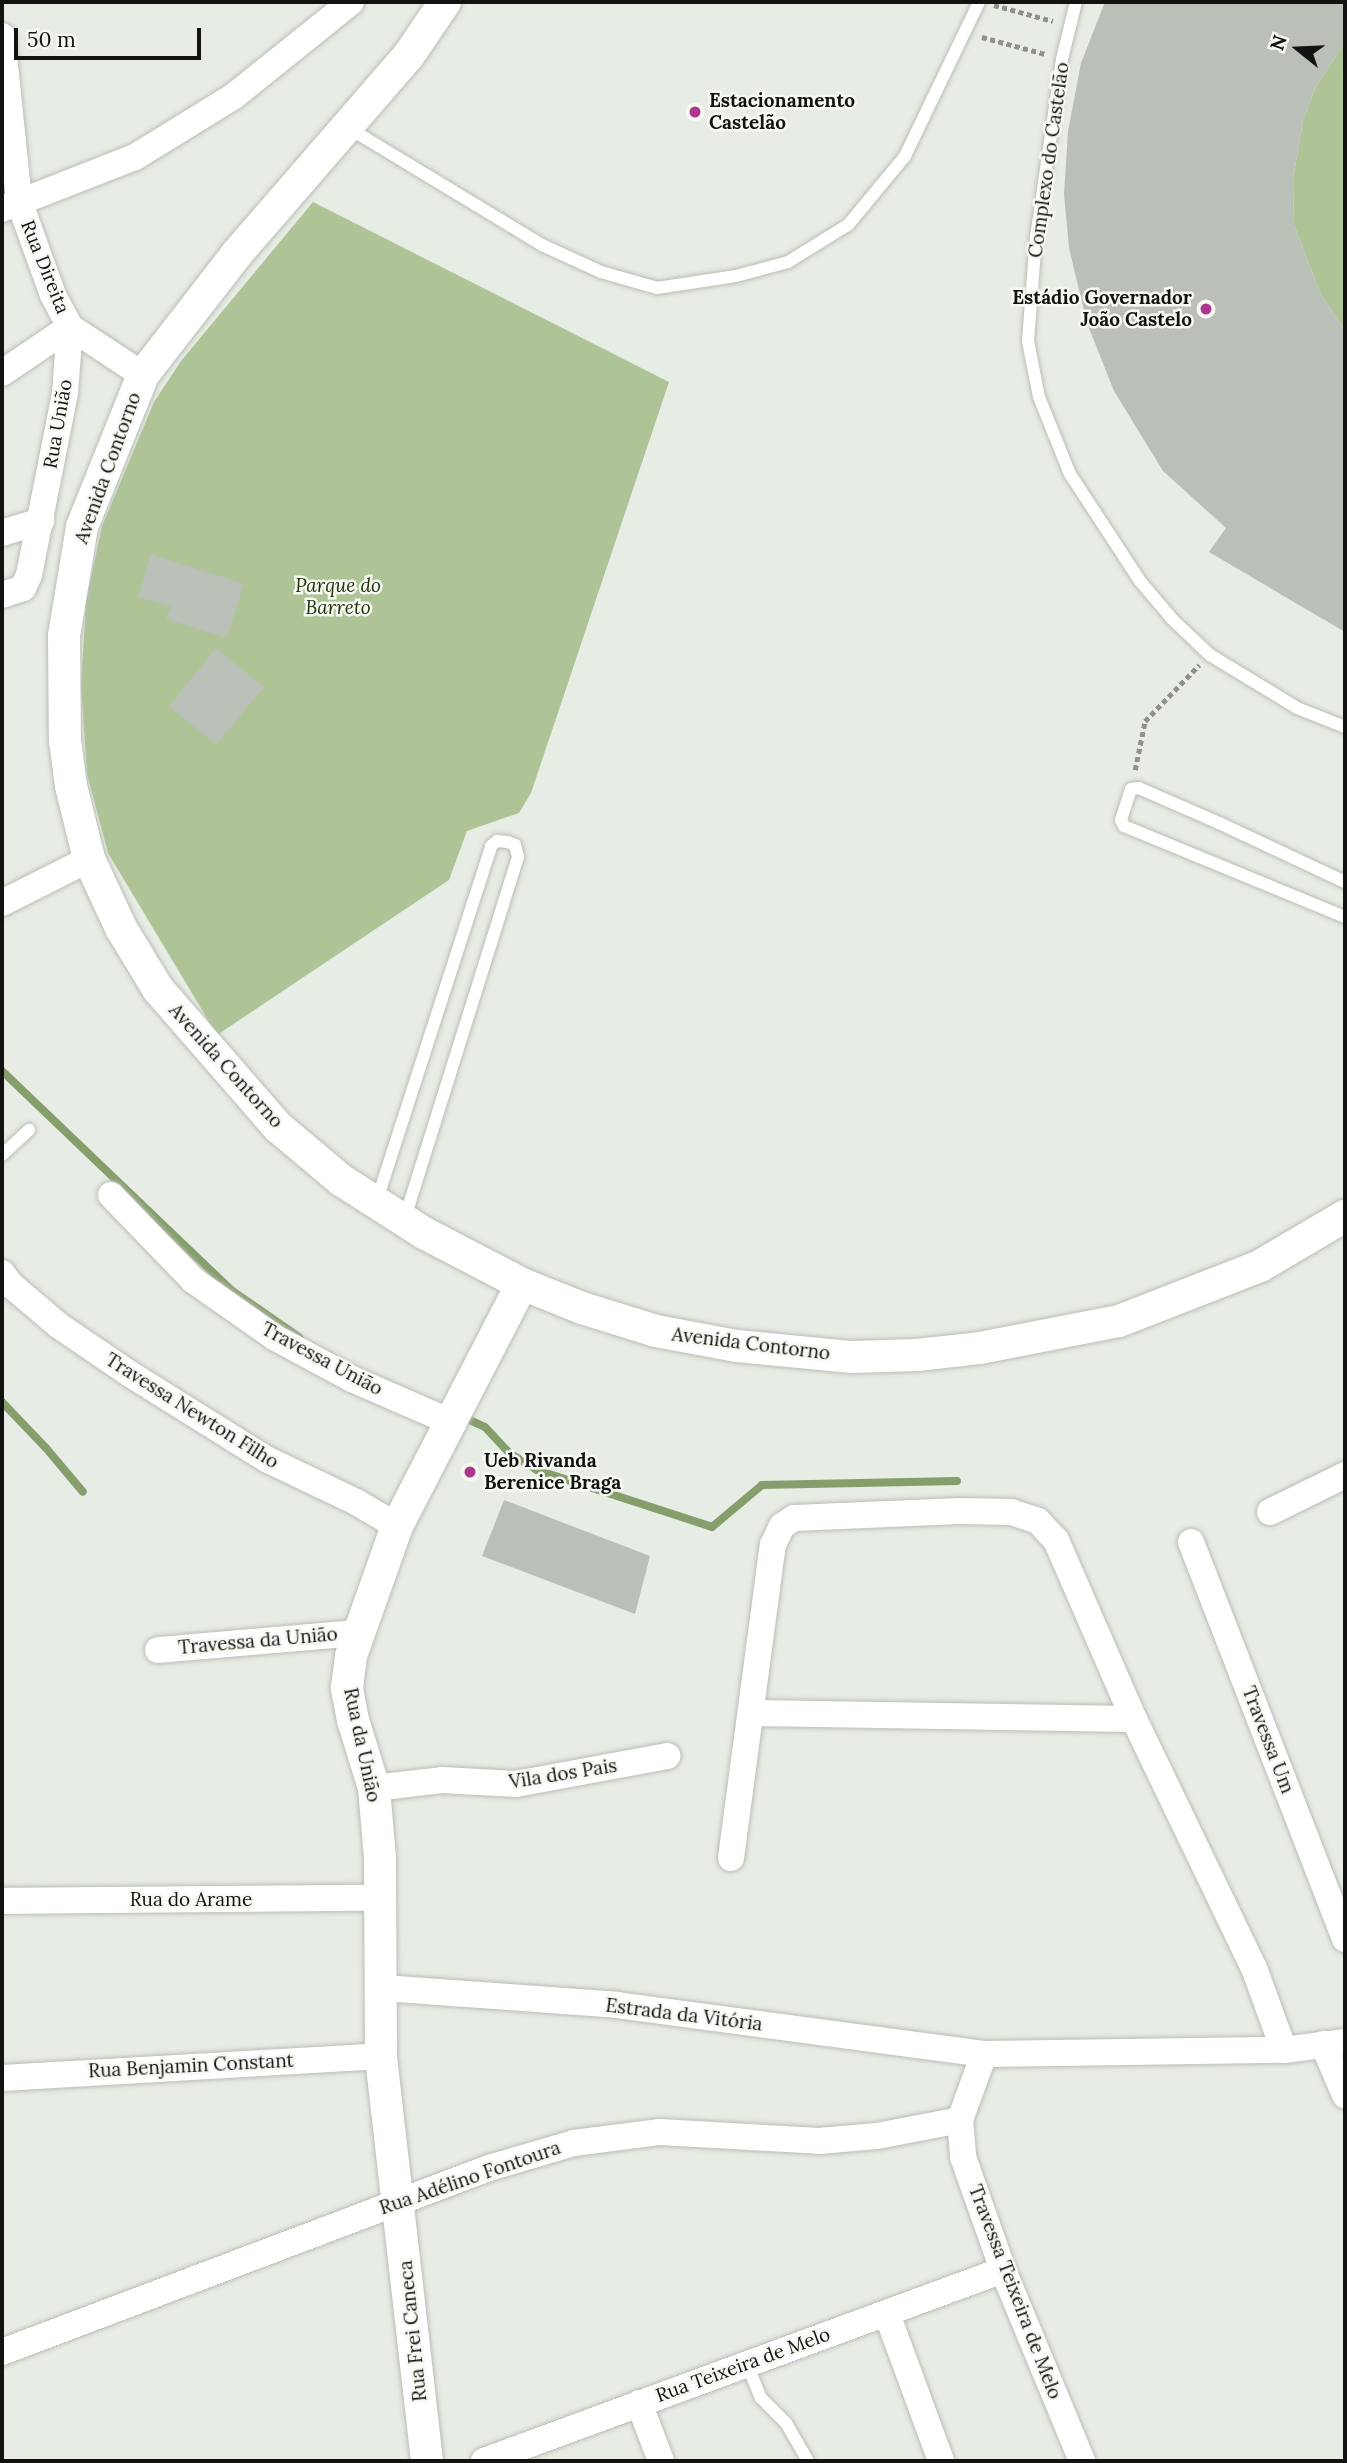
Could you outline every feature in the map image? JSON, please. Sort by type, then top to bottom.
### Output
[{"type":"street","points":[[10,205],[135,157],[234,96],[351,2]]},
{"type":"street","name":"Avenida Contorno","points":[[445,2],[409,55],[236,255],[143,375],[82,527],[64,636],[65,741],[71,786],[89,859],[121,928],[158,989],[278,1127],[341,1180],[376,1203],[523,1284],[582,1308],[656,1331],[697,1339],[737,1346],[852,1357],[917,1355],[980,1348],[1119,1321],[1260,1266],[1345,1216]]},
{"type":"street","name":"Rua Direita","points":[[2,36],[10,205],[70,327],[143,375]]},
{"type":"street","points":[[2,373],[70,327]]},
{"type":"street","name":"Rua União","points":[[2,595],[23,589],[41,521],[65,393],[70,327]]},
{"type":"street","points":[[2,533],[41,521]]},
{"type":"street","points":[[2,903],[89,859]]},
{"type":"street","name":"Travessa União","points":[[111,1195],[193,1280],[274,1337],[352,1379],[455,1413]]},
{"type":"street","name":"Travessa Newton Filho","points":[[2,1273],[11,1285],[58,1325],[130,1374],[267,1460],[356,1502],[397,1526]]},
{"type":"street","name":"Rua da União","points":[[398,2201],[381,2056],[381,1898],[374,1788],[353,1720],[347,1688],[351,1656],[397,1526],[523,1284]]},
{"type":"street","points":[[1270,1512],[1345,1475]]},
{"type":"street","points":[[731,1858],[774,1545],[782,1526],[794,1518],[972,1511],[1027,1515],[1048,1528],[1135,1719],[1254,1968],[1284,2050]]},
{"type":"street","name":"Travessa Um","points":[[1191,1542],[1345,1939]]},
{"type":"street","name":"Travessa da União","points":[[158,1650],[358,1633]]},
{"type":"street","points":[[751,1713],[1135,1719]]},
{"type":"street","name":"Vila dos Pais","points":[[374,1788],[442,1780],[516,1784],[667,1756]]},
{"type":"street","name":"Rua do Arame","points":[[2,1901],[381,1898]]},
{"type":"street","name":"Estrada da Vitória","points":[[382,1988],[617,2005],[985,2054],[1284,2050],[1334,2043]]},
{"type":"street","points":[[1345,2026],[1334,2043],[1345,2095]]},
{"type":"street","points":[[960,2120],[985,2054]]},
{"type":"street","name":"Rua Benjamin Constant","points":[[2,2078],[381,2056]]},
{"type":"street","name":"Rua Adélino Fontoura","points":[[2,2352],[398,2201],[501,2164],[575,2143],[660,2132],[819,2141],[877,2136],[960,2120]]},
{"type":"street","name":"Travessa Teixeira de Melo","points":[[960,2120],[963,2157],[1003,2270],[1082,2461]]},
{"type":"street","name":"Rua Frei Caneca","points":[[398,2201],[427,2461]]},
{"type":"street","name":"Rua Teixeira de Melo","points":[[484,2461],[1003,2270]]},
{"type":"street","points":[[887,2314],[941,2461]]},
{"type":"street","points":[[639,2403],[662,2461]]},
{"type":"lane","points":[[346,127],[542,245],[601,272],[657,288],[736,276],[789,262],[848,225],[905,156],[981,2]]},
{"type":"lane","name":"Complexo do Castelão","points":[[1076,2],[1062,59],[1036,237],[1027,341],[1039,397],[1070,474],[1140,581],[1173,620],[1210,655],[1297,708],[1345,727]]},
{"type":"lane","points":[[1345,882],[1139,788],[1131,789],[1121,820],[1124,826],[1345,917]]},
{"type":"lane","points":[[376,1203],[491,846],[497,841],[508,842],[515,845],[518,857],[404,1220]]},
{"type":"lane","points":[[2,1155],[29,1130]]},
{"type":"lane","points":[[747,2364],[761,2398],[786,2423],[808,2461]]},
{"type":"path","points":[[981,2],[1070,26]]},
{"type":"path","points":[[965,33],[1062,59]]},
{"type":"path","points":[[1131,789],[1145,721],[1210,655]]},
{"type":"green space","points":[[1345,42],[1345,330],[1321,295],[1294,225],[1293,179],[1303,121],[1315,88]]},
{"type":"green space","name":"Parque do Barreto","points":[[313,202],[669,382],[531,793],[519,813],[467,831],[449,880],[217,1035],[108,853],[87,774],[81,685],[86,601],[102,526],[154,402],[181,361]]},
{"type":"building","name":"Estádio Governador João Castelo","points":[[1105,2],[1345,2],[1345,42],[1315,88],[1303,121],[1293,179],[1294,225],[1321,295],[1345,330],[1345,632],[1209,552],[1226,528],[1163,471],[1114,391],[1087,323],[1069,248],[1064,194],[1068,131],[1081,63]]},
{"type":"building","points":[[151,554],[244,584],[227,638],[166,619],[171,607],[138,597]]},
{"type":"building","points":[[216,648],[264,687],[216,745],[169,706]]},
{"type":"building","points":[[504,1500],[650,1556],[635,1614],[482,1556]]},
{"type":"waterway","points":[[2,1071],[231,1290],[299,1337]]},
{"type":"waterway","points":[[2,1402],[83,1492]]},
{"type":"waterway","points":[[461,1416],[485,1427],[509,1453],[537,1470],[712,1527],[762,1485],[957,1481]]},
{"type":"place","name":"Estacionamento Castelão","points":[[695,112]]},
{"type":"place","name":"Estádio Governador João Castelo","points":[[1206,309]]},
{"type":"place","name":"Ueb Rivanda Berenice Braga","points":[[470,1472]]}]
